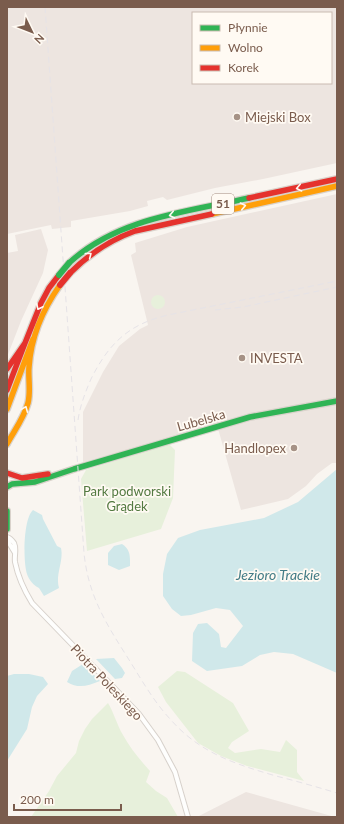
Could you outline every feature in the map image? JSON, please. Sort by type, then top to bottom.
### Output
[{"type":"main road","name":"51","points":[[24,343],[43,299],[59,275],[94,242],[133,224],[152,219],[337,179]]},
{"type":"main road","name":"51","points":[[33,339],[45,310],[60,285],[82,260],[117,238],[135,231],[337,186]]},
{"type":"main road","points":[[7,409],[33,339]]},
{"type":"main road","points":[[7,444],[28,403],[30,390],[29,363],[33,339]]},
{"type":"main road","points":[[7,369],[24,343]]},
{"type":"main road","points":[[7,390],[24,343]]},
{"type":"main road","name":"Lubelska","points":[[7,473],[15,477],[36,477],[74,468],[250,417],[337,401]]},
{"type":"main road","name":"Lubelska","points":[[7,487],[12,484],[34,482],[74,468]]},
{"type":"main road","points":[[7,473],[9,480],[7,487]]},
{"type":"main road","points":[[7,511],[7,529]]},
{"type":"street","name":"Piotra Poleskiego","points":[[7,538],[15,555],[20,580],[32,603],[120,694],[158,740],[175,772],[188,817]]},
{"type":"shaded area","points":[[7,7],[337,7],[337,163],[215,188],[167,200],[163,197],[147,201],[148,206],[130,211],[71,221],[71,227],[52,229],[51,225],[7,234]]},
{"type":"shaded area","points":[[337,194],[337,463],[332,463],[317,474],[306,486],[288,499],[241,510],[217,425],[83,462],[83,412],[103,372],[119,346],[140,329],[148,325],[131,255],[136,252],[135,243],[187,227]]},
{"type":"shaded area","points":[[41,229],[48,250],[43,273],[21,321],[7,357],[7,253],[18,251],[15,235]]},
{"type":"shaded area","points":[[246,792],[335,817],[197,817]]},
{"type":"green space","points":[[155,295],[161,295],[165,299],[165,305],[161,309],[155,309],[151,305],[151,299]]},
{"type":"green space","name":"Park podworski Grądek","points":[[169,444],[175,450],[173,498],[161,529],[87,551],[81,479],[86,470]]},
{"type":"green space","points":[[177,671],[185,672],[233,703],[249,731],[232,742],[228,748],[235,753],[261,749],[280,752],[286,740],[297,750],[297,772],[304,781],[247,766],[221,756],[198,743],[166,702],[158,687]]},
{"type":"green space","points":[[108,703],[126,740],[135,754],[150,771],[146,782],[167,798],[178,817],[31,817],[49,791],[57,776],[76,753],[79,741],[85,729],[92,719]]},
{"type":"water","name":"Jezioro Trackie","points":[[337,469],[337,673],[293,654],[274,652],[260,655],[242,666],[207,671],[192,661],[193,633],[198,624],[207,623],[219,634],[221,647],[226,648],[243,626],[230,610],[216,608],[191,615],[181,616],[172,609],[163,596],[163,574],[167,554],[178,538],[200,530],[264,518],[298,502]]},
{"type":"water","points":[[33,510],[42,515],[57,546],[61,548],[62,553],[58,578],[59,588],[44,596],[39,588],[30,581],[26,568],[25,541],[27,522]]},
{"type":"water","points":[[122,544],[128,551],[130,566],[119,570],[108,565],[108,553],[114,546]]},
{"type":"water","points":[[114,658],[125,673],[122,678],[115,679],[96,659]]},
{"type":"water","points":[[83,664],[100,681],[83,686],[75,686],[67,682],[72,671]]},
{"type":"water","points":[[14,674],[29,674],[43,677],[48,684],[37,696],[32,707],[27,729],[7,761],[7,676]]},
{"type":"railway","points":[[45,7],[84,553],[89,582],[111,631],[164,713],[182,731],[206,749],[232,762],[337,793]]},
{"type":"railway","points":[[78,420],[81,405],[91,379],[105,355],[122,337],[142,324],[168,315],[337,281]]},
{"type":"railway","points":[[215,310],[243,307],[337,287]]},
{"type":"traffic: fast","points":[[69,263],[88,248],[131,226],[177,213],[249,198]]},
{"type":"traffic: fast","points":[[59,275],[69,263]]},
{"type":"traffic: fast","points":[[7,487],[12,484],[35,482],[250,417],[337,401]]},
{"type":"traffic: fast","points":[[7,511],[7,529]]},
{"type":"traffic: slow","points":[[212,214],[337,186]]},
{"type":"traffic: slow","points":[[7,444],[28,403],[30,356],[35,334],[48,304],[60,285]]},
{"type":"traffic: slow","points":[[7,409],[33,339]]},
{"type":"traffic: jam","points":[[249,198],[337,179]]},
{"type":"traffic: jam","points":[[70,273],[100,248],[135,231],[212,214]]},
{"type":"traffic: jam","points":[[60,285],[70,273]]},
{"type":"traffic: jam","points":[[7,369],[25,343],[41,303],[49,288],[59,275]]},
{"type":"traffic: jam","points":[[7,390],[25,343]]},
{"type":"traffic: jam","points":[[7,473],[22,478],[48,474]]},
{"type":"place","name":"Miejski Box","points":[[237,117]]},
{"type":"place","name":"INVESTA","points":[[242,358]]},
{"type":"place","name":"Handlopex","points":[[294,448]]}]
